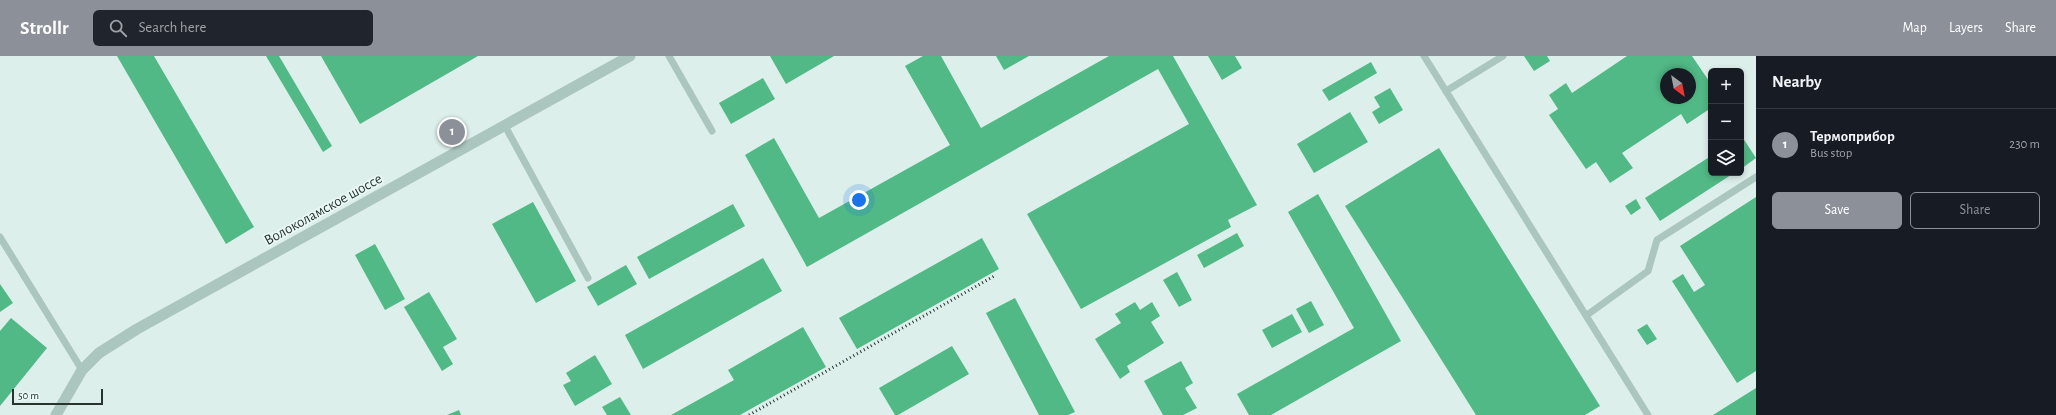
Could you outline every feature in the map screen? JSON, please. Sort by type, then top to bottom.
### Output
[{"type":"street","name":"Волоколамское шоссе","points":[[56,415],[82,370],[99,353],[138,329],[630,56]]},
{"type":"lane","points":[[669,56],[712,131]]},
{"type":"lane","points":[[1424,56],[1648,415]]},
{"type":"lane","points":[[1446,91],[1503,56]]},
{"type":"lane","points":[[505,126],[588,278]]},
{"type":"lane","points":[[1587,315],[1648,271],[1657,240],[1756,177]]},
{"type":"lane","points":[[0,237],[82,370]]},
{"type":"building","points":[[117,56],[154,56],[254,227],[226,244]]},
{"type":"building","points":[[266,56],[279,56],[332,146],[323,152]]},
{"type":"building","points":[[321,56],[478,56],[360,124]]},
{"type":"building","points":[[770,56],[834,56],[786,84]]},
{"type":"building","points":[[923,56],[941,56],[981,128],[1109,56],[1173,56],[1257,205],[1228,220],[1231,227],[1081,309],[1027,214],[1189,124],[1158,69],[807,267],[745,155],[774,138],[819,218],[950,145],[905,66]]},
{"type":"building","points":[[996,56],[1029,56],[1004,70]]},
{"type":"building","points":[[1208,56],[1235,56],[1242,68],[1222,80]]},
{"type":"building","points":[[1524,56],[1547,56],[1550,61],[1534,71]]},
{"type":"building","points":[[1627,56],[1692,56],[1708,80],[1708,110],[1687,124],[1681,114],[1622,153],[1633,168],[1610,183],[1596,162],[1586,169],[1549,115],[1558,109],[1549,95],[1566,83],[1572,93]]},
{"type":"building","points":[[1371,62],[1377,73],[1329,101],[1322,90]]},
{"type":"building","points":[[763,78],[775,99],[731,124],[719,103]]},
{"type":"building","points":[[1390,88],[1403,110],[1379,124],[1372,112],[1380,107],[1374,97]]},
{"type":"building","points":[[1350,112],[1368,142],[1314,173],[1297,144]]},
{"type":"building","points":[[1744,140],[1756,158],[1744,167]]},
{"type":"building","points":[[1439,148],[1600,406],[1585,415],[1476,415],[1345,206]]},
{"type":"building","points":[[1708,158],[1708,176],[1729,176],[1660,221],[1645,198]]},
{"type":"building","points":[[1318,194],[1401,341],[1271,415],[1249,415],[1237,394],[1354,328],[1288,212]]},
{"type":"building","points":[[1756,197],[1756,371],[1737,383],[1672,281],[1683,274],[1694,292],[1705,285],[1680,246]]},
{"type":"building","points":[[1636,199],[1641,208],[1631,215],[1625,206]]},
{"type":"building","points":[[533,202],[576,281],[536,303],[492,224]]},
{"type":"building","points":[[733,204],[745,226],[649,279],[637,257]]},
{"type":"building","points":[[1237,233],[1244,246],[1204,268],[1197,255]]},
{"type":"building","points":[[982,238],[999,269],[857,349],[839,318]]},
{"type":"building","points":[[375,244],[405,299],[385,310],[355,255]]},
{"type":"building","points":[[763,258],[782,291],[643,369],[625,335]]},
{"type":"building","points":[[626,265],[637,284],[598,306],[587,287]]},
{"type":"building","points":[[1177,272],[1192,300],[1179,307],[1163,280]]},
{"type":"building","points":[[0,284],[13,303],[0,312]]},
{"type":"building","points":[[429,292],[457,339],[443,347],[453,364],[442,371],[404,307]]},
{"type":"building","points":[[1015,298],[1075,412],[1068,415],[1039,415],[986,313]]},
{"type":"building","points":[[1311,301],[1324,325],[1309,333],[1296,309]]},
{"type":"building","points":[[1135,302],[1140,310],[1152,302],[1160,316],[1151,322],[1164,343],[1127,366],[1130,372],[1120,379],[1095,339],[1121,323],[1115,314]]},
{"type":"building","points":[[1292,314],[1302,332],[1272,348],[1262,330]]},
{"type":"building","points":[[11,318],[47,348],[0,406],[0,331]]},
{"type":"building","points":[[1647,324],[1657,339],[1647,345],[1637,330]]},
{"type":"building","points":[[803,327],[826,367],[740,415],[671,415],[734,380],[728,370]]},
{"type":"building","points":[[952,346],[969,374],[898,415],[895,415],[879,388]]},
{"type":"building","points":[[595,355],[612,384],[575,406],[563,385],[571,381],[566,373]]},
{"type":"building","points":[[1181,361],[1193,383],[1185,388],[1197,408],[1183,415],[1163,415],[1144,381]]},
{"type":"building","points":[[1756,388],[1756,415],[1713,415]]},
{"type":"building","points":[[620,397],[631,415],[607,415],[602,407]]},
{"type":"building","points":[[459,410],[461,415],[447,415]]},
{"type":"railway","points":[[749,415],[996,275]]},
{"type":"place","name":"Термоприбор","points":[[452,132]]}]
